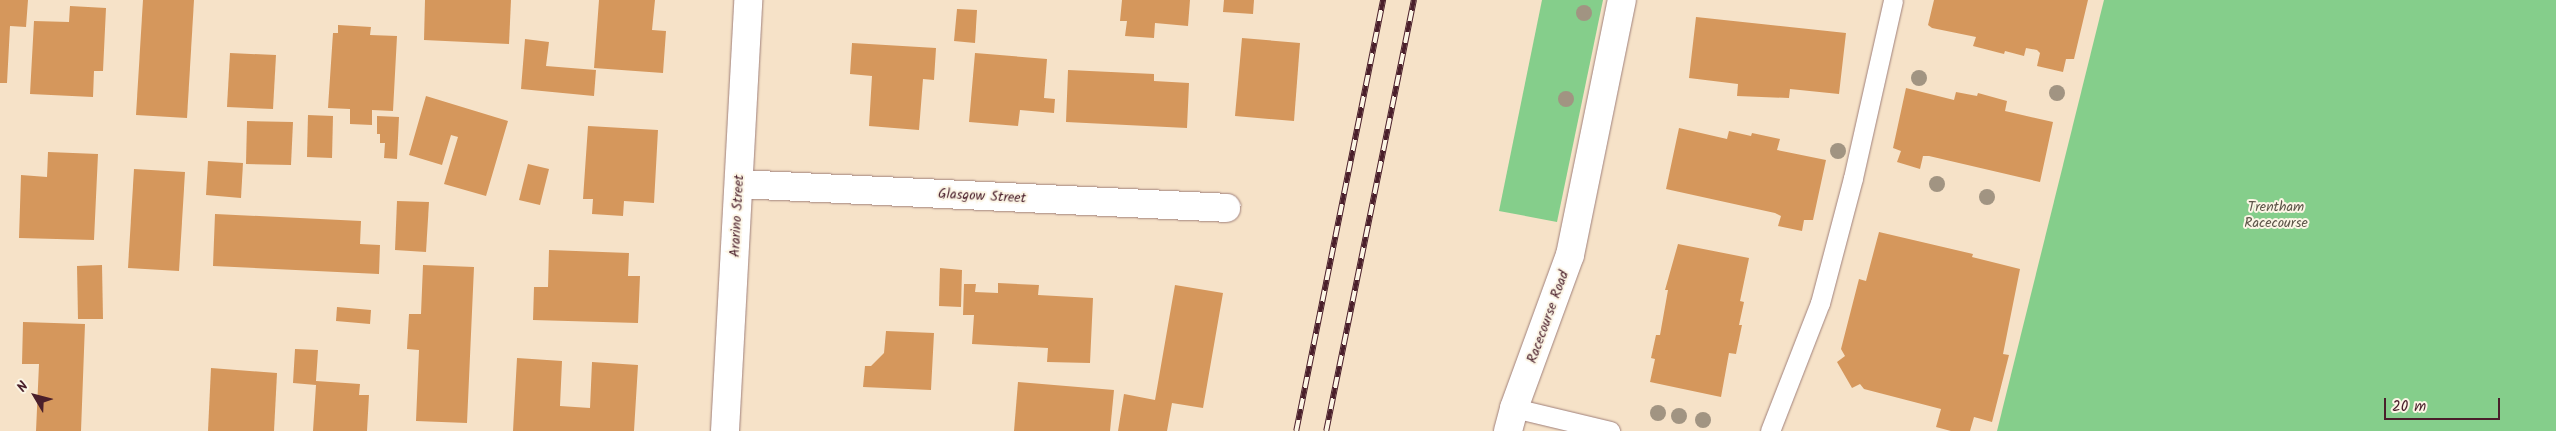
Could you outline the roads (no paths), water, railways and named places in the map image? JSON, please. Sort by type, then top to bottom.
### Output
[{"type":"street","name":"Ararino Street","points":[[725,431],[748,0]]},
{"type":"street","name":"Racecourse Road","points":[[1511,419],[1570,255],[1622,0]]},
{"type":"street","name":"Glasgow Street","points":[[739,184],[1226,208]]},
{"type":"lane","points":[[1770,431],[1820,303],[1853,178],[1893,0]]},
{"type":"lane","points":[[1511,419],[1610,431]]},
{"type":"railway","points":[[1296,431],[1383,0]]},
{"type":"railway","points":[[1326,431],[1414,0]]},
{"type":"park label","name":"Trentham Racecourse","points":[[2276,216]]}]
